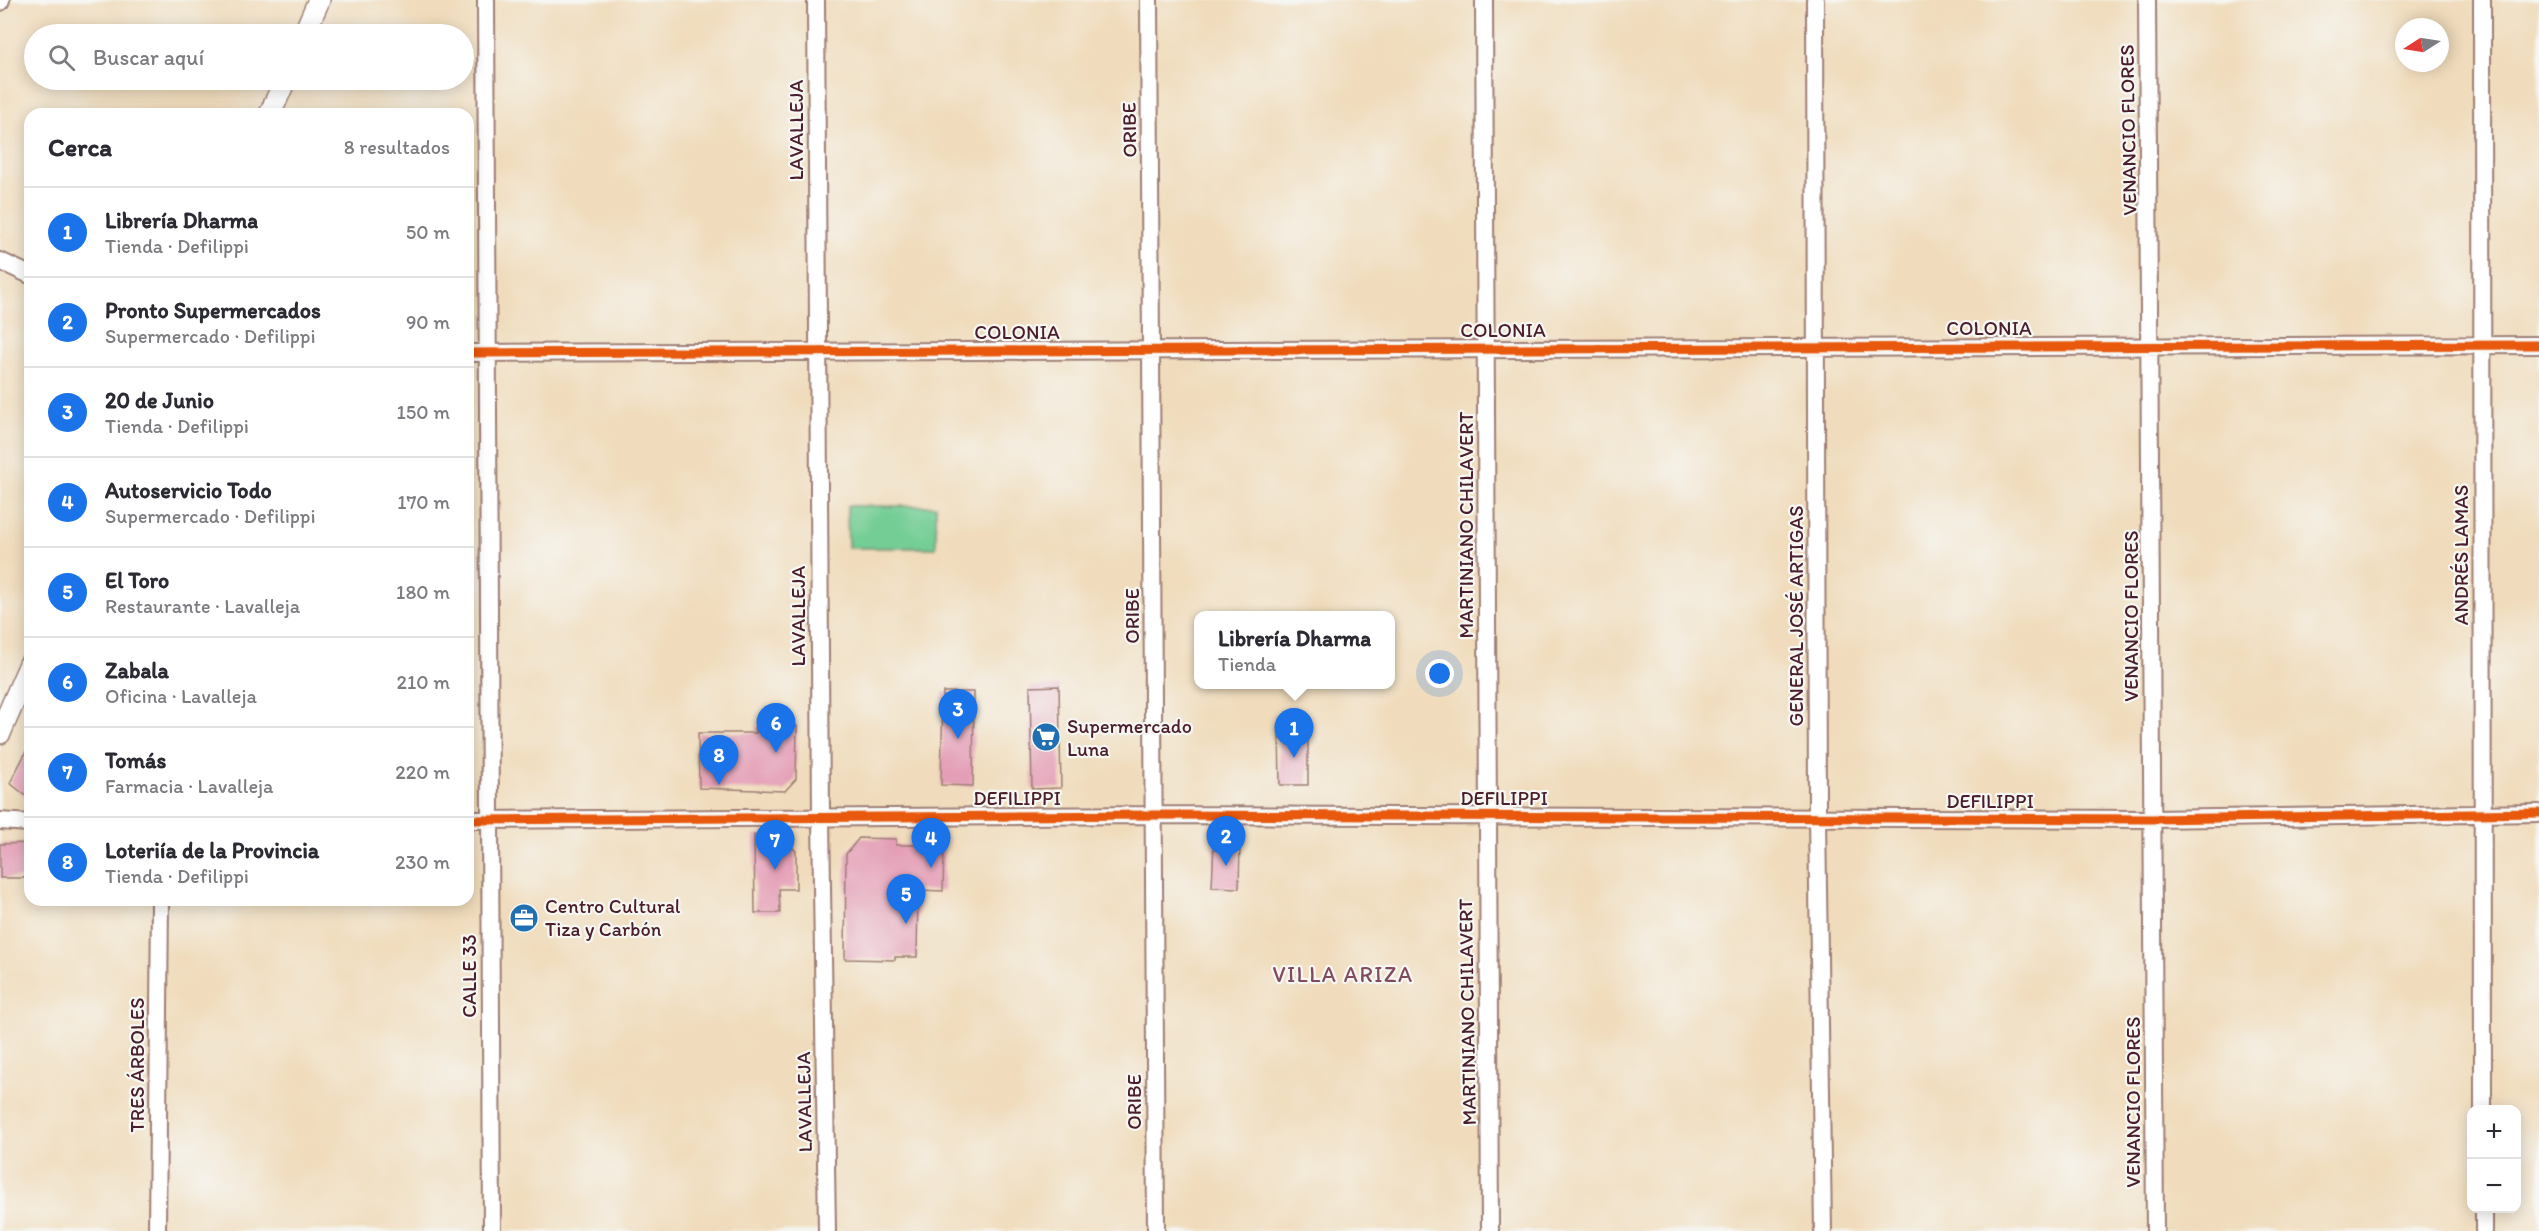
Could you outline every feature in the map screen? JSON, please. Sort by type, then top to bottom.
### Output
[{"type":"street","points":[[308,24],[319,0]]},
{"type":"street","name":"CALLE 33","points":[[486,0],[488,820],[492,1231]]},
{"type":"street","name":"LAVALLEJA","points":[[816,0],[821,817],[827,1231]]},
{"type":"street","name":"ORIBE","points":[[1149,0],[1156,1231]]},
{"type":"street","name":"MARTINIANO CHILAVERT","points":[[1484,0],[1487,348],[1486,816],[1491,1231]]},
{"type":"street","name":"GENERAL JOSÉ ARTIGAS","points":[[1815,0],[1817,818],[1823,1231]]},
{"type":"street","name":"VENANCIO FLORES","points":[[2147,0],[2155,1231]]},
{"type":"street","name":"ANDRÉS LAMAS","points":[[2482,0],[2483,1105]]},
{"type":"street","points":[[273,108],[281,90]]},
{"type":"street","points":[[0,261],[24,272]]},
{"type":"street","name":"COLONIA","points":[[474,353],[1817,346],[2539,345]]},
{"type":"street","points":[[0,733],[24,678]]},
{"type":"street","name":"DEFILIPPI","points":[[474,820],[1154,815],[2152,819],[2539,813]]},
{"type":"street","points":[[0,821],[24,823]]},
{"type":"street","name":"TRES ÁRBOLES","points":[[157,1231],[159,906]]},
{"type":"street","points":[[2484,1213],[2484,1231]]},
{"type":"green space","points":[[847,506],[936,506],[936,548],[848,548]]},
{"type":"building","name":"Supermercado Luna","points":[[1059,686],[1061,788],[1032,789],[1030,687]]},
{"type":"building","points":[[943,692],[974,692],[973,786],[941,785]]},
{"type":"building","points":[[797,726],[796,779],[785,791],[699,788],[698,733],[756,733],[756,727]]},
{"type":"building","points":[[1279,730],[1308,730],[1308,785],[1280,785]]},
{"type":"building","points":[[24,756],[24,794],[10,783]]},
{"type":"building","points":[[754,835],[779,835],[796,851],[796,889],[779,889],[780,913],[755,913]]},
{"type":"building","points":[[859,838],[896,839],[896,845],[944,845],[943,891],[918,890],[917,957],[895,957],[895,960],[845,959],[846,854]]},
{"type":"building","points":[[24,843],[24,878],[0,878],[0,844]]},
{"type":"building","points":[[1214,843],[1240,844],[1239,888],[1212,887]]},
{"type":"cycle path","points":[[474,353],[2539,345]]},
{"type":"cycle path","points":[[474,820],[1154,815],[2152,819],[2539,813]]},
{"type":"place","name":"Supermercado Luna","points":[[1046,737]]},
{"type":"place","name":"20 de Junio","points":[[958,739]]},
{"type":"place","name":"Zabala","points":[[776,753]]},
{"type":"place","name":"Librería Dharma","points":[[1294,758]]},
{"type":"place","name":"Loteriía de la Provincia","points":[[719,785]]},
{"type":"place","name":"Pronto Supermercados","points":[[1226,866]]},
{"type":"place","name":"Autoservicio Todo","points":[[931,868]]},
{"type":"place","name":"Tomás","points":[[775,870]]},
{"type":"place","name":"Centro Cultural Tiza y Carbón","points":[[524,918]]},
{"type":"place","name":"El Toro","points":[[906,924]]},
{"type":"district","name":"VILLA ARIZA","points":[[1343,974]]}]
